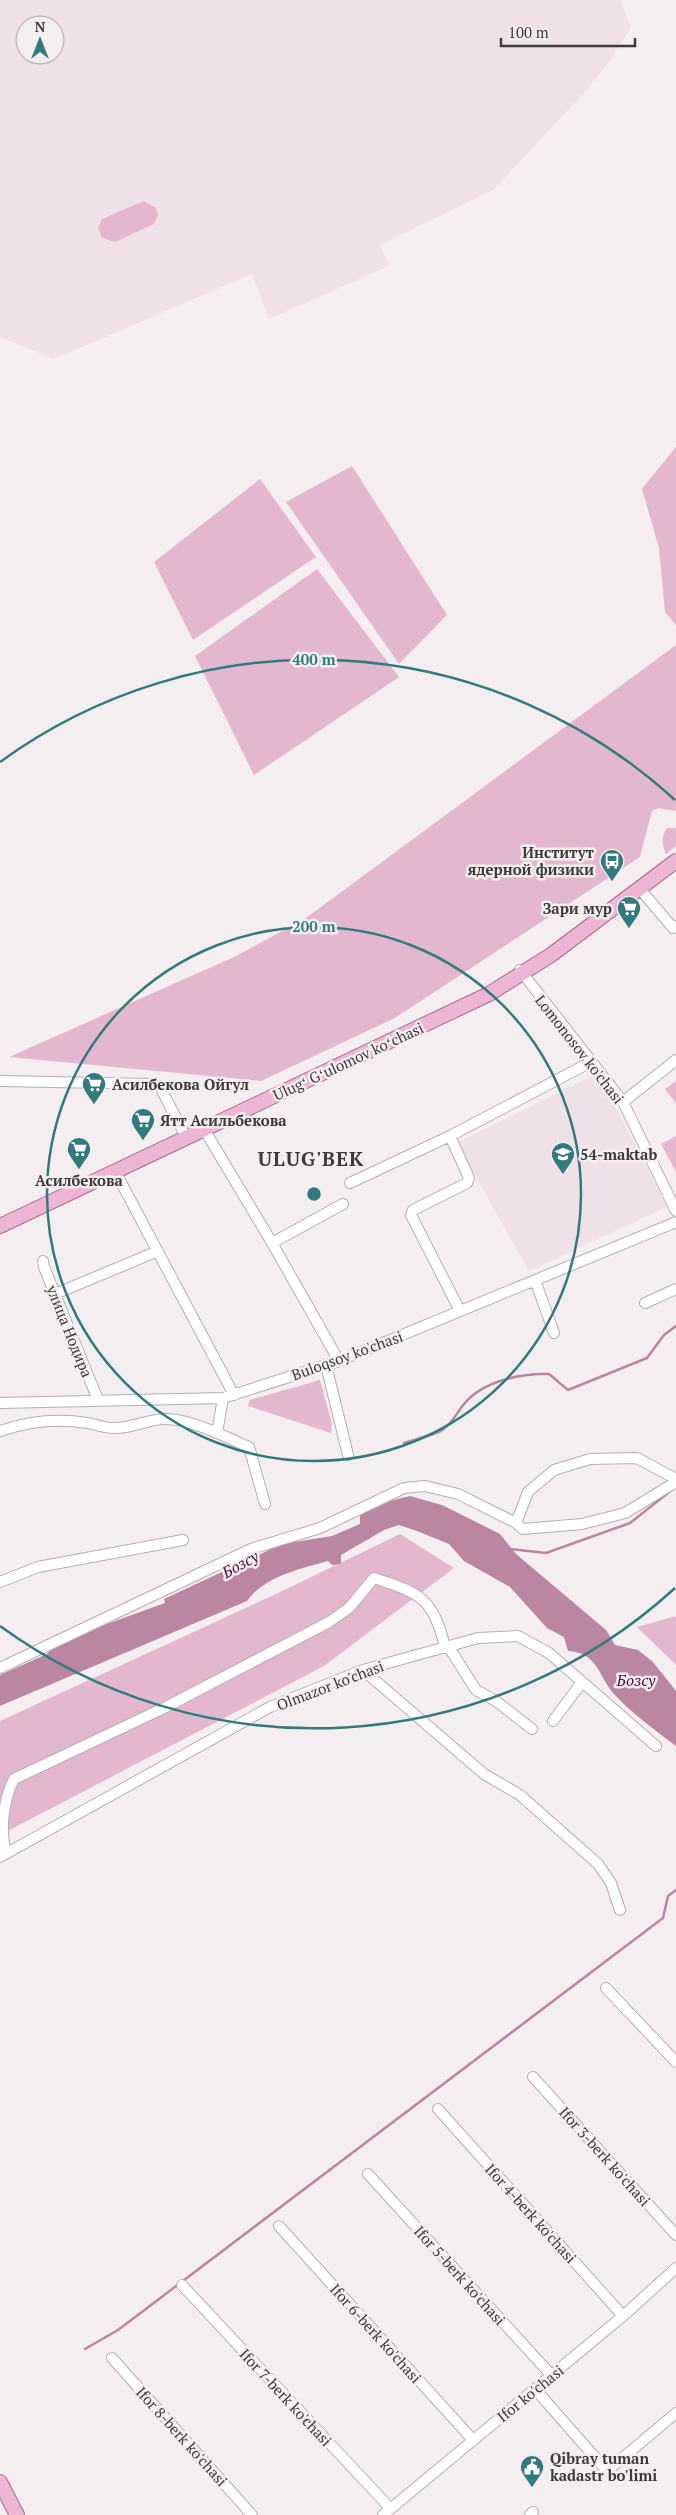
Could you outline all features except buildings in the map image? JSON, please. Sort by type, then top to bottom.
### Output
[{"type":"main road","name":"Ulugʻ Gʻulomov koʻchasi","points":[[0,1220],[387,1039],[521,972],[676,855]]},
{"type":"main road","name":"Ulugʻ Gʻulomov koʻchasi","points":[[0,1226],[390,1043],[521,972],[640,889],[676,861]]},
{"type":"main road","points":[[0,2482],[17,2515]]},
{"type":"main road","points":[[0,2494],[11,2515]]},
{"type":"street","points":[[640,889],[673,928],[676,926]]},
{"type":"street","name":"Lomonosov ko'chasi","points":[[521,972],[623,1102],[676,1211]]},
{"type":"street","points":[[623,1102],[676,1060]]},
{"type":"street","points":[[350,1183],[450,1136],[591,1062]]},
{"type":"street","points":[[0,1081],[154,1084],[160,1087],[184,1133]]},
{"type":"street","points":[[204,1129],[339,1361]]},
{"type":"street","points":[[450,1136],[469,1178],[467,1183],[413,1210],[411,1215],[460,1311]]},
{"type":"street","points":[[115,1171],[158,1251],[164,1268],[228,1396],[217,1432]]},
{"type":"street","points":[[272,1243],[343,1204]]},
{"type":"street","name":"Buloqsoy ko'chasi","points":[[0,1403],[228,1396],[339,1361],[676,1222]]},
{"type":"street","points":[[55,1294],[158,1251]]},
{"type":"street","name":"улица Нодира","points":[[43,1261],[98,1400]]},
{"type":"street","points":[[535,1280],[554,1332]]},
{"type":"street","points":[[645,1303],[676,1289]]},
{"type":"street","points":[[326,1365],[348,1455]]},
{"type":"street","points":[[0,1431],[19,1424],[46,1420],[88,1423],[111,1428],[127,1428],[153,1420],[168,1419],[217,1432],[249,1448],[265,1504]]},
{"type":"street","points":[[0,1668],[251,1549],[320,1528],[404,1488],[425,1486],[458,1494],[516,1523],[523,1529],[582,1524],[624,1513],[676,1481],[637,1458],[590,1459],[554,1470],[528,1492],[516,1523]]},
{"type":"street","points":[[0,1582],[38,1567],[183,1540]]},
{"type":"street","points":[[3,1855],[5,1796],[14,1779],[166,1707],[329,1622],[349,1608],[374,1578],[403,1588],[421,1598],[432,1609],[446,1647],[476,1690],[496,1701],[532,1729]]},
{"type":"street","name":"Olmazor ko'chasi","points":[[3,1855],[270,1708],[363,1670],[478,1638],[518,1636],[549,1653],[656,1746]]},
{"type":"street","points":[[363,1670],[484,1774],[520,1795],[598,1864],[611,1882],[620,1910]]},
{"type":"street","points":[[553,1721],[582,1682]]},
{"type":"street","points":[[606,1988],[676,2062]]},
{"type":"street","name":"Ifor 3-berk ko'chasi","points":[[533,2077],[676,2235]]},
{"type":"street","name":"Ifor 4-berk ko'chasi","points":[[438,2109],[623,2316]]},
{"type":"street","name":"Ifor 5-berk ko'chasi","points":[[368,2174],[552,2376]]},
{"type":"street","name":"Ifor 6-berk ko'chasi","points":[[279,2226],[472,2440]]},
{"type":"street","name":"Ifor ko'chasi","points":[[386,2512],[552,2376],[676,2268]]},
{"type":"street","name":"Ifor 7-berk ko'chasi","points":[[182,2285],[386,2512]]},
{"type":"street","name":"Ifor 8-berk ko'chasi","points":[[112,2358],[252,2515]]},
{"type":"street","points":[[535,2389],[607,2471],[676,2413]]},
{"type":"shaded area","points":[[0,0],[620,0],[631,27],[611,60],[585,92],[493,190],[380,245],[389,266],[269,319],[252,274],[54,359],[0,337]]},
{"type":"shaded area","points":[[144,201],[156,208],[158,215],[154,224],[115,242],[102,238],[98,228],[102,219]]},
{"type":"shaded area","points":[[676,447],[676,625],[665,612],[659,548],[642,489]]},
{"type":"shaded area","points":[[352,466],[447,615],[399,664],[286,502]]},
{"type":"shaded area","points":[[260,479],[316,557],[193,640],[154,562]]},
{"type":"shaded area","points":[[317,569],[399,677],[254,775],[195,656]]},
{"type":"shaded area","points":[[676,645],[676,811],[658,808],[652,811],[640,857],[395,1018],[261,1081],[9,1057],[234,957],[306,918]]},
{"type":"shaded area","points":[[667,828],[676,828],[676,846],[666,854],[663,841]]},
{"type":"shaded area","name":"54-maktab","points":[[598,1073],[667,1207],[529,1271],[457,1143]]},
{"type":"shaded area","points":[[676,1081],[676,1103],[665,1089]]},
{"type":"shaded area","points":[[676,1136],[676,1172],[661,1144]]},
{"type":"shaded area","points":[[320,1380],[332,1424],[331,1433],[248,1406],[250,1400]]},
{"type":"shaded area","points":[[400,1534],[454,1568],[324,1666],[0,1835],[0,1721],[278,1593]]},
{"type":"shaded area","points":[[676,1616],[676,1665],[637,1627]]},
{"type":"water","name":"Бозсу","points":[[410,1496],[442,1505],[500,1534],[516,1554],[606,1630],[615,1645],[638,1650],[653,1662],[676,1691],[676,1746],[643,1721],[613,1693],[591,1660],[586,1656],[568,1651],[564,1637],[547,1628],[510,1587],[464,1561],[449,1544],[399,1525],[384,1530],[341,1555],[341,1564],[332,1565],[328,1561],[273,1579],[263,1585],[247,1601],[0,1706],[0,1675],[47,1654],[53,1647],[79,1634],[165,1603],[164,1599],[282,1544],[332,1536],[360,1524],[360,1514],[381,1503]]},
{"type":"waterway","points":[[404,1443],[441,1431],[451,1422],[472,1396],[492,1384],[515,1377],[549,1374],[568,1390],[647,1358],[664,1335],[676,1326]]},
{"type":"waterway","points":[[510,1549],[546,1553],[630,1523],[673,1489]]},
{"type":"waterway","points":[[85,2349],[118,2330],[663,1918],[668,1896],[676,1890]]},
{"type":"place","name":"Институт ядерной физики","points":[[612,882]]},
{"type":"place","name":"Зари мур","points":[[629,929]]},
{"type":"place","name":"Асилбекова Ойгул","points":[[94,1105]]},
{"type":"place","name":"Ятт Асильбекова","points":[[143,1141]]},
{"type":"place","name":"Асилбекова","points":[[79,1170]]},
{"type":"place","name":"54-maktab","points":[[563,1175]]},
{"type":"place","name":"Qibray tuman kadastr bo'limi","points":[[532,2488]]},
{"type":"district","name":"ULUG'BEK","points":[[311,1158]]}]
